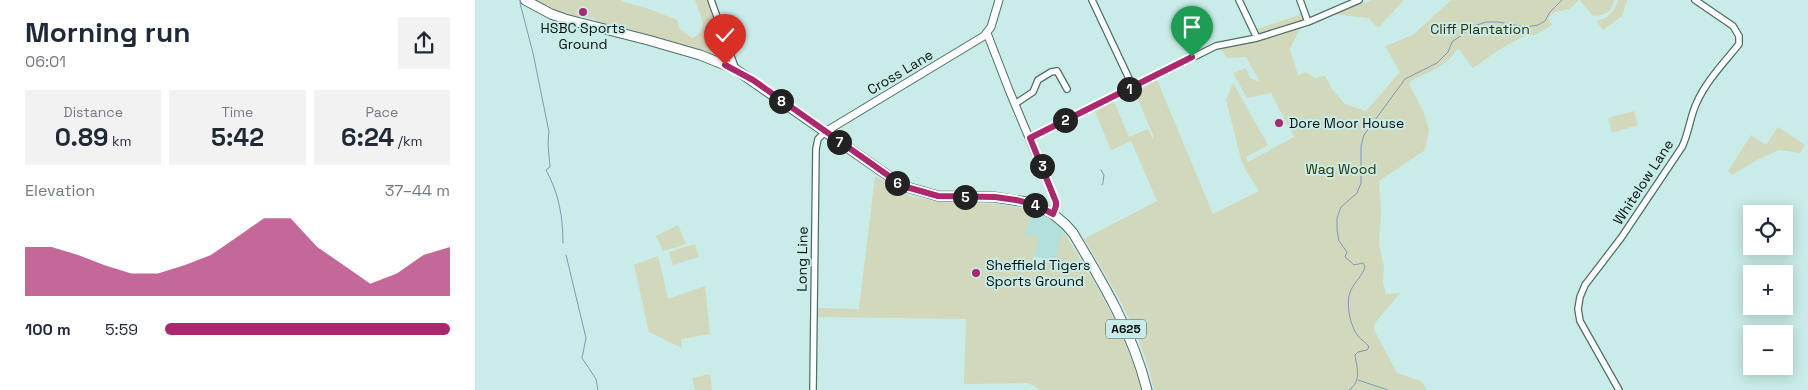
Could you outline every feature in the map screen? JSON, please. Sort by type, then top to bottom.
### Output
[{"type":"main road","name":"A625","points":[[525,0],[557,17],[683,50],[736,70],[892,180],[912,190],[938,196],[995,197],[1016,200],[1036,205],[1053,214],[1073,233],[1106,289],[1136,351],[1147,390]]},
{"type":"street","points":[[711,0],[736,70]]},
{"type":"street","points":[[999,0],[991,27],[987,33],[1056,202],[1053,214]]},
{"type":"street","points":[[1093,0],[1133,87]]},
{"type":"street","points":[[1239,0],[1257,38]]},
{"type":"street","points":[[1300,0],[1308,22]]},
{"type":"street","points":[[1030,138],[1216,46],[1257,38],[1308,22],[1359,0]]},
{"type":"street","name":"Whitelow Lane","points":[[1619,390],[1584,330],[1578,316],[1578,303],[1585,285],[1621,238],[1682,147],[1693,112],[1704,89],[1739,44],[1739,36],[1736,29],[1695,0]]},
{"type":"street","name":"Cross Lane","points":[[825,132],[987,33]]},
{"type":"street","points":[[1015,104],[1033,92],[1038,80],[1051,72],[1057,71],[1067,89]]},
{"type":"street","name":"Long Line","points":[[813,390],[815,149],[818,138],[825,132]]},
{"type":"shaded area","points":[[1011,206],[1041,212],[1054,219],[1064,229],[1055,262],[1020,253]]},
{"type":"green space","points":[[535,0],[623,0],[620,1],[649,9],[677,20],[680,29],[692,38],[698,35],[703,26],[695,0],[708,0],[727,55],[723,57],[596,22],[594,18],[567,16]]},
{"type":"green space","points":[[1372,0],[1404,0],[1378,28],[1368,18],[1333,14]]},
{"type":"green space","points":[[1451,0],[1579,0],[1570,9],[1555,12],[1548,18],[1552,25],[1535,35],[1512,42],[1473,68],[1458,48],[1442,65],[1411,81],[1409,84],[1424,113],[1429,130],[1425,150],[1379,181],[1381,211],[1379,244],[1384,267],[1383,282],[1386,294],[1400,293],[1375,323],[1374,330],[1397,373],[1421,381],[1427,390],[1154,390],[1143,350],[1135,330],[1116,293],[1084,239],[1157,201],[1131,141],[1111,150],[1094,109],[1112,101],[1129,137],[1148,129],[1153,139],[1134,90],[1157,80],[1213,214],[1259,191],[1241,159],[1226,100],[1233,83],[1268,145],[1246,157],[1248,162],[1294,137],[1271,93],[1247,98],[1233,73],[1246,68],[1250,78],[1260,82],[1246,57],[1227,58],[1221,49],[1300,28],[1290,49],[1298,75],[1306,72],[1315,78],[1325,76],[1332,89],[1345,104],[1366,111],[1400,72],[1385,46],[1413,35]]},
{"type":"green space","points":[[1580,0],[1614,0],[1607,12],[1593,16]]},
{"type":"green space","points":[[1618,0],[1627,0],[1622,16],[1603,30],[1596,21],[1610,14]]},
{"type":"green space","points":[[1301,11],[1302,21],[1262,34],[1257,29],[1299,15]]},
{"type":"green space","points":[[1634,111],[1638,125],[1612,133],[1608,118]]},
{"type":"green space","points":[[1778,127],[1805,145],[1800,153],[1779,150],[1757,160],[1732,175],[1728,171],[1751,135],[1766,145]]},
{"type":"green space","name":"Sheffield Tigers Sports Ground","points":[[875,176],[909,196],[939,202],[997,204],[1033,210],[1025,234],[1039,238],[1033,260],[1055,262],[1064,232],[1109,308],[1127,348],[1141,390],[1041,390],[1028,383],[964,384],[966,319],[817,317],[817,308],[859,309]]},
{"type":"green space","points":[[678,225],[686,244],[663,251],[656,236]]},
{"type":"green space","points":[[695,244],[699,257],[673,265],[669,252]]},
{"type":"green space","points":[[658,256],[668,299],[705,286],[710,334],[681,339],[682,348],[649,332],[634,265]]},
{"type":"green space","points":[[710,374],[712,390],[695,390],[692,378]]},
{"type":"waterway","points":[[1349,390],[1356,383],[1357,379],[1355,355],[1358,352],[1367,350],[1369,347],[1355,332],[1348,307],[1351,290],[1363,273],[1365,266],[1363,263],[1354,265],[1345,257],[1347,252],[1339,241],[1337,218],[1341,207],[1357,193],[1361,183],[1361,146],[1364,135],[1405,79],[1437,63],[1448,52],[1452,42],[1474,26],[1486,22],[1526,27],[1538,25],[1545,21],[1550,12],[1562,0]]},
{"type":"waterway","points":[[520,3],[533,53],[549,132],[550,167],[546,170],[559,206],[563,243]]},
{"type":"waterway","points":[[1101,170],[1104,175],[1103,182]]},
{"type":"waterway","points":[[566,255],[586,338],[582,358],[596,379],[598,390]]},
{"type":"waterway","points":[[1358,380],[1388,390]]},
{"type":"place","name":"HSBC Sports Ground","points":[[583,12]]},
{"type":"place","name":"Dore Moor House","points":[[1279,123]]},
{"type":"place","name":"Sheffield Tigers Sports Ground","points":[[976,273]]},
{"type":"route","points":[[725,65],[753,80],[903,186],[925,194],[938,196],[995,197],[1016,200],[1036,205],[1053,214],[1056,202],[1030,138],[1192,57]]},
{"type":"park label","name":"Cliff Plantation","points":[[1480,29]]},
{"type":"park label","name":"Wag Wood","points":[[1341,169]]}]
